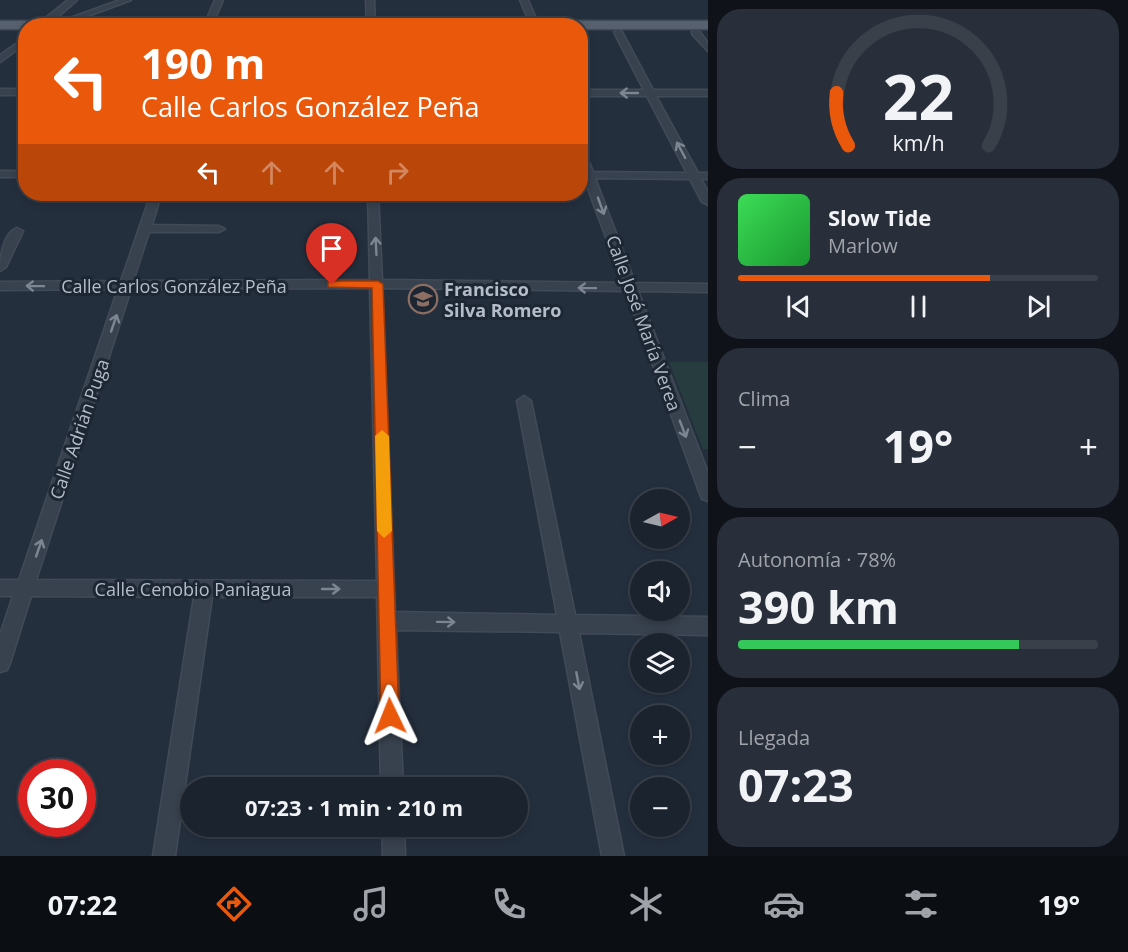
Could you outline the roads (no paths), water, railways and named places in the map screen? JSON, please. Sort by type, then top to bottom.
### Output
[{"type":"main road","points":[[0,25],[18,25]]},
{"type":"main road","points":[[588,25],[708,25]]},
{"type":"main road","points":[[0,30],[18,30]]},
{"type":"main road","points":[[588,32],[702,32]]},
{"type":"street","points":[[55,18],[73,0]]},
{"type":"street","points":[[70,18],[127,0]]},
{"type":"street","points":[[211,18],[219,0]]},
{"type":"street","points":[[370,0],[371,18]]},
{"type":"street","points":[[524,0],[532,18]]},
{"type":"street","points":[[618,32],[708,201]]},
{"type":"street","points":[[702,32],[708,48]]},
{"type":"street","points":[[0,59],[18,45]]},
{"type":"street","points":[[0,92],[18,92]]},
{"type":"street","points":[[588,93],[708,93]]},
{"type":"street","points":[[0,174],[18,174]]},
{"type":"street","points":[[588,175],[708,176]]},
{"type":"street","name":"Calle José María Verea","points":[[588,183],[708,494]]},
{"type":"street","name":"Calle Adrián Puga","points":[[0,663],[154,201]]},
{"type":"street","points":[[373,201],[378,284],[392,777]]},
{"type":"street","points":[[145,228],[219,229]]},
{"type":"street","points":[[0,267],[17,231]]},
{"type":"street","name":"Calle Carlos González Peña","points":[[0,286],[378,284],[630,289],[708,288]]},
{"type":"street","points":[[524,401],[613,856]]},
{"type":"street","name":"Calle Cenobio Paniagua","points":[[0,588],[386,589]]},
{"type":"street","points":[[164,856],[204,589]]},
{"type":"street","points":[[387,621],[708,626]]},
{"type":"street","points":[[393,837],[394,856]]},
{"type":"place","name":"Francisco Silva Romero","points":[[423,299]]}]
